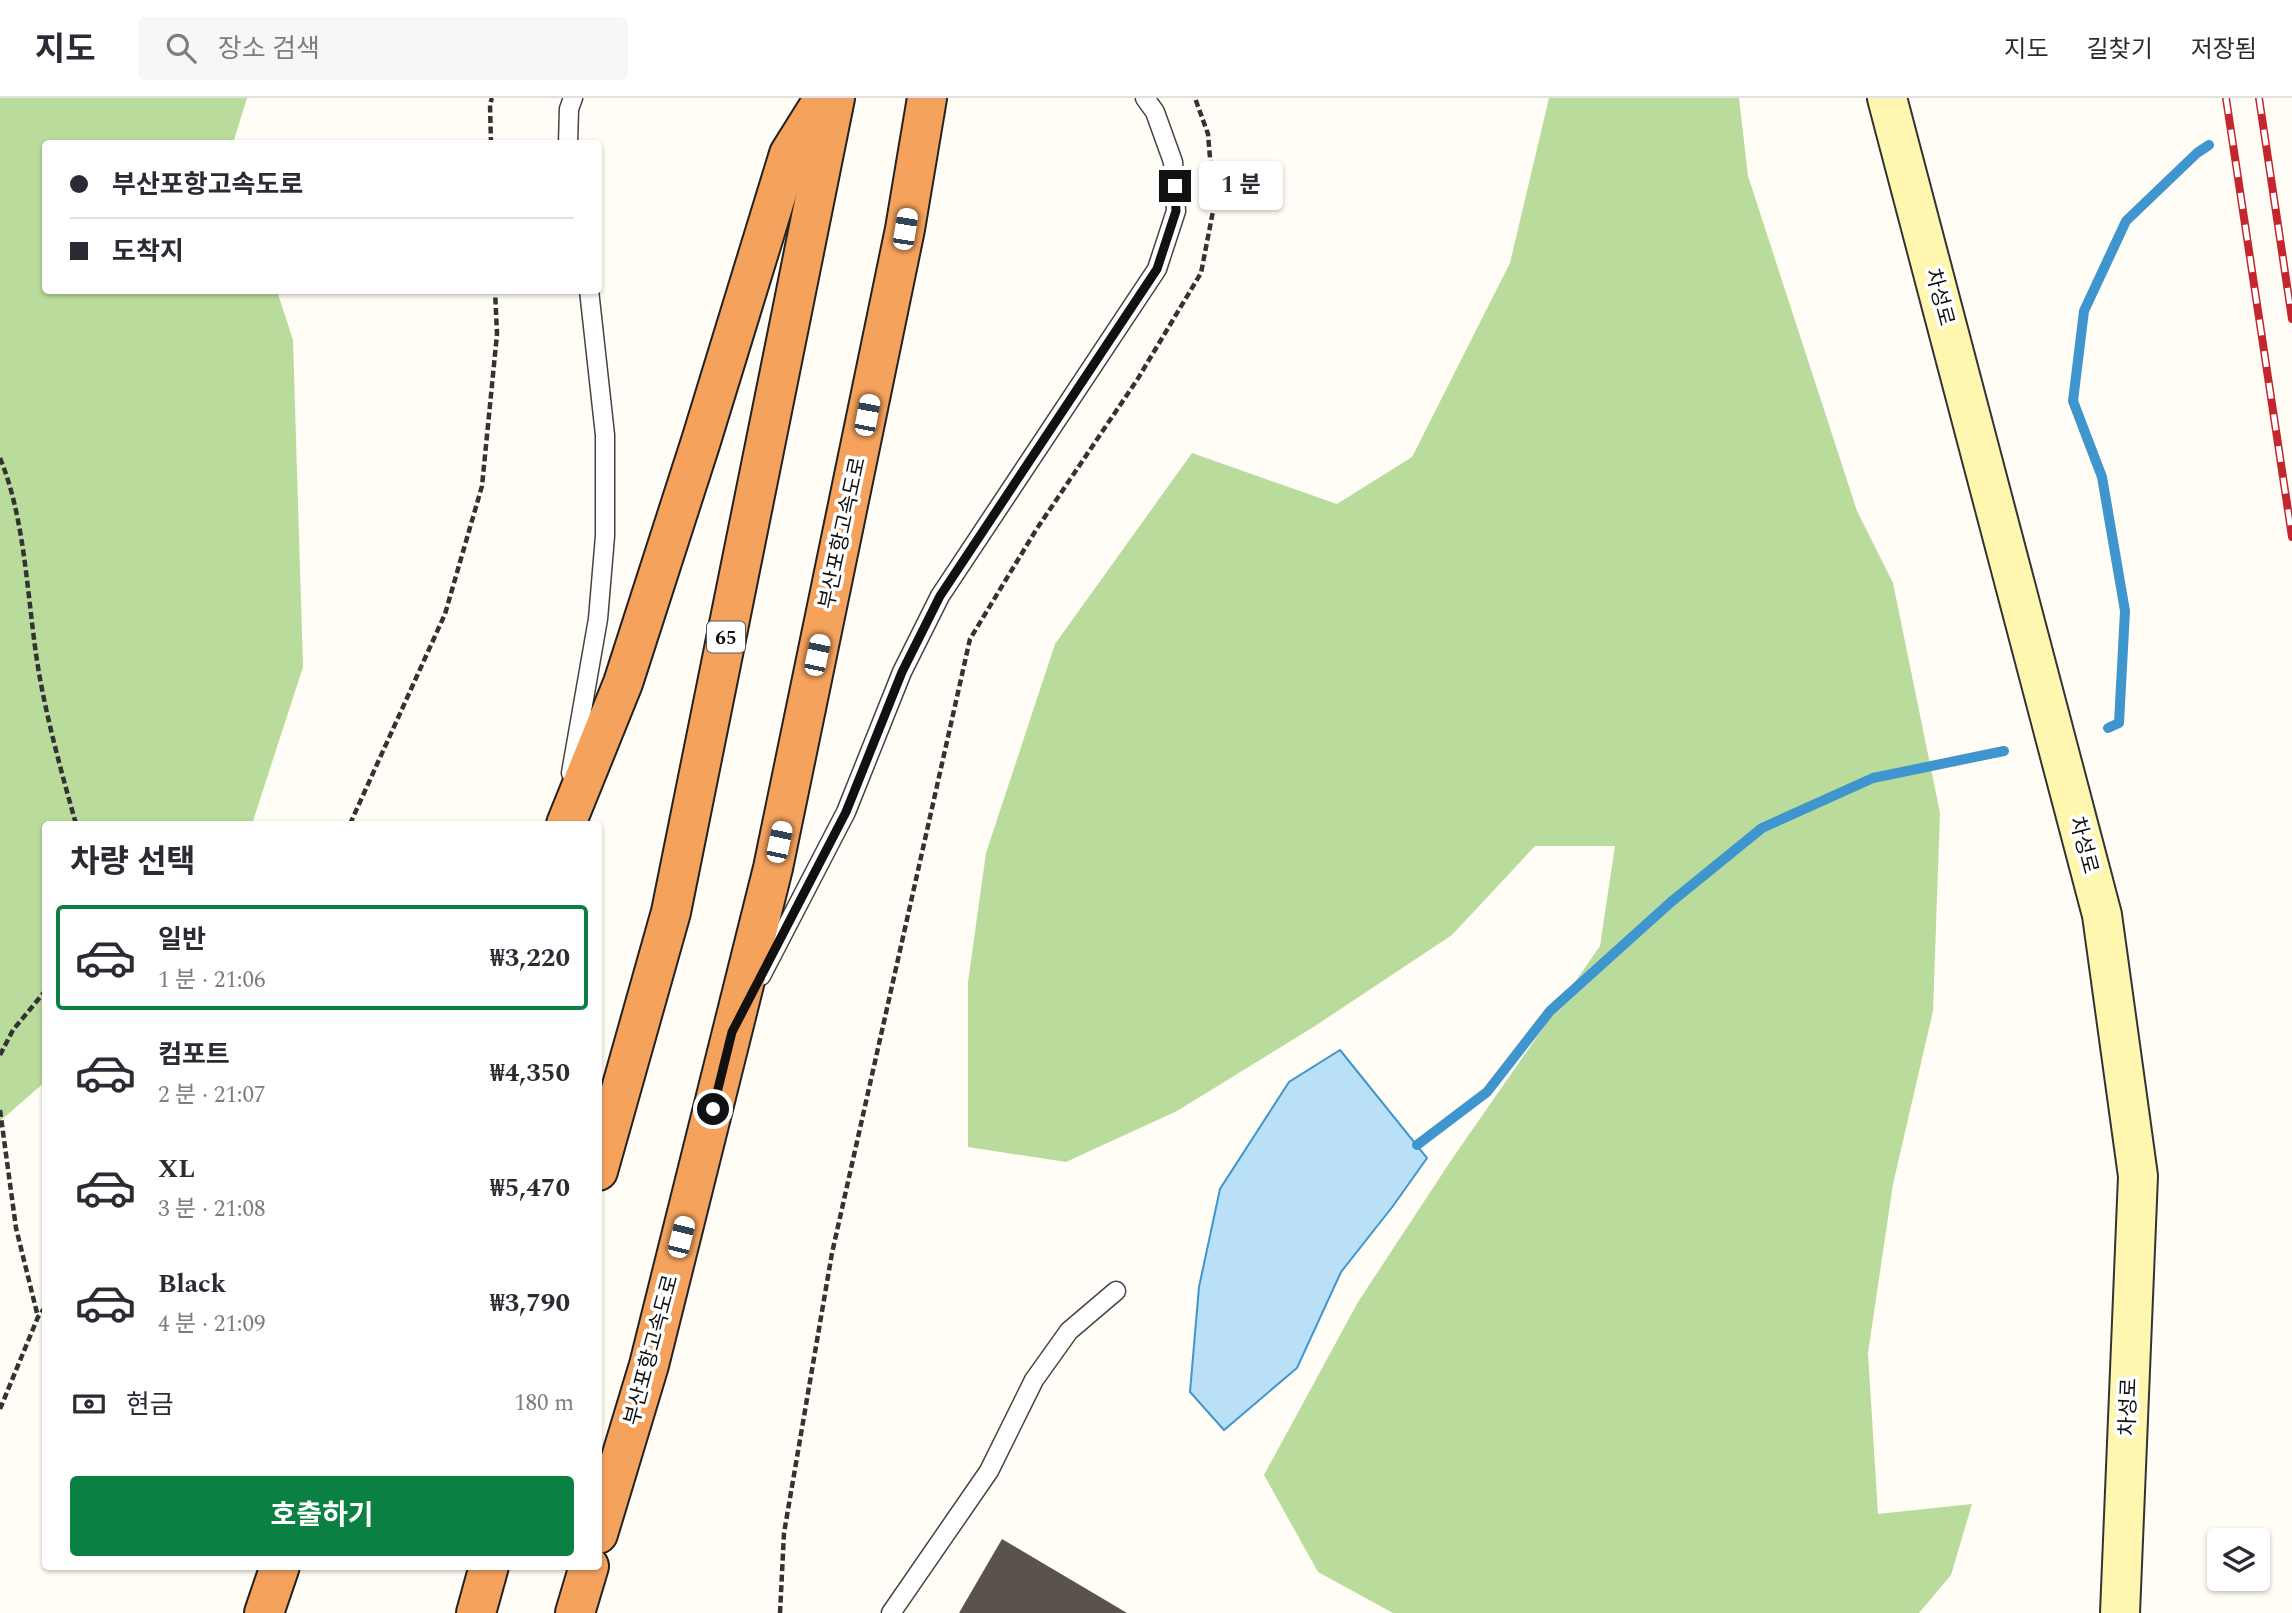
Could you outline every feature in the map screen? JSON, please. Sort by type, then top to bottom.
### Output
[{"type":"highway","points":[[565,821],[622,683],[701,441],[789,154],[824,98]]},
{"type":"highway","name":"65","points":[[602,1157],[670,912],[835,98]]},
{"type":"highway","name":"부산포항고속도로","points":[[602,1521],[649,1365],[773,868],[905,229],[927,98]]},
{"type":"highway","points":[[264,1613],[278,1570]]},
{"type":"highway","points":[[475,1613],[488,1570]]},
{"type":"highway","points":[[575,1613],[588,1570]]},
{"type":"main road","name":"차성로","points":[[1887,98],[2102,915],[2138,1176],[2120,1613]]},
{"type":"lane","points":[[568,140],[569,109],[573,98]]},
{"type":"lane","points":[[732,1032],[846,812],[902,672],[940,596],[1157,269],[1176,211],[1173,162],[1155,112],[1145,98]]},
{"type":"lane","points":[[564,821],[597,619],[605,536],[605,435],[589,294]]},
{"type":"lane","points":[[891,1613],[989,1471],[1034,1380],[1069,1331],[1116,1291]]},
{"type":"path","points":[[491,140],[492,98]]},
{"type":"path","points":[[780,1613],[784,1532],[832,1253],[970,639],[1035,530],[1137,380],[1201,274],[1214,206],[1208,134],[1195,98]]},
{"type":"path","points":[[351,821],[445,614],[482,486],[497,334],[495,294]]},
{"type":"path","points":[[0,458],[10,483],[41,683],[75,821]]},
{"type":"path","points":[[0,1055],[12,1030],[42,995]]},
{"type":"path","points":[[0,1110],[16,1228],[37,1317]]},
{"type":"path","points":[[0,1409],[37,1317],[42,1311]]},
{"type":"green space","points":[[0,98],[247,98],[234,140],[42,140],[42,294],[278,294],[293,340],[303,667],[253,821],[42,821],[42,1085],[0,1121]]},
{"type":"green space","points":[[1549,98],[1739,98],[1748,176],[1857,511],[1893,583],[1940,813],[1933,1011],[1893,1184],[1868,1353],[1878,1514],[1972,1504],[1951,1575],[1919,1613],[1393,1613],[1318,1572],[1264,1475],[1358,1302],[1452,1159],[1600,946],[1615,846],[1535,846],[1452,935],[1315,1026],[1177,1111],[1066,1162],[968,1147],[968,982],[986,853],[1055,644],[1192,453],[1337,504],[1412,457],[1510,263]]},
{"type":"water","points":[[1340,1050],[1427,1158],[1341,1272],[1297,1368],[1224,1430],[1190,1392],[1199,1287],[1220,1189],[1289,1082]]},
{"type":"building","points":[[1002,1539],[1127,1613],[959,1613]]},
{"type":"waterway","points":[[2108,728],[2119,723],[2125,611],[2102,477],[2073,401],[2084,311],[2126,221],[2197,153],[2209,145]]},
{"type":"waterway","points":[[1417,1145],[1487,1092],[1550,1011],[1671,902],[1762,828],[1873,778],[2004,751]]},
{"type":"railway","points":[[2226,98],[2292,537]]},
{"type":"railway","points":[[2259,98],[2292,319]]},
{"type":"route","points":[[713,1109],[732,1032],[846,812],[902,672],[940,596],[1157,269],[1176,211],[1175,186]]}]
